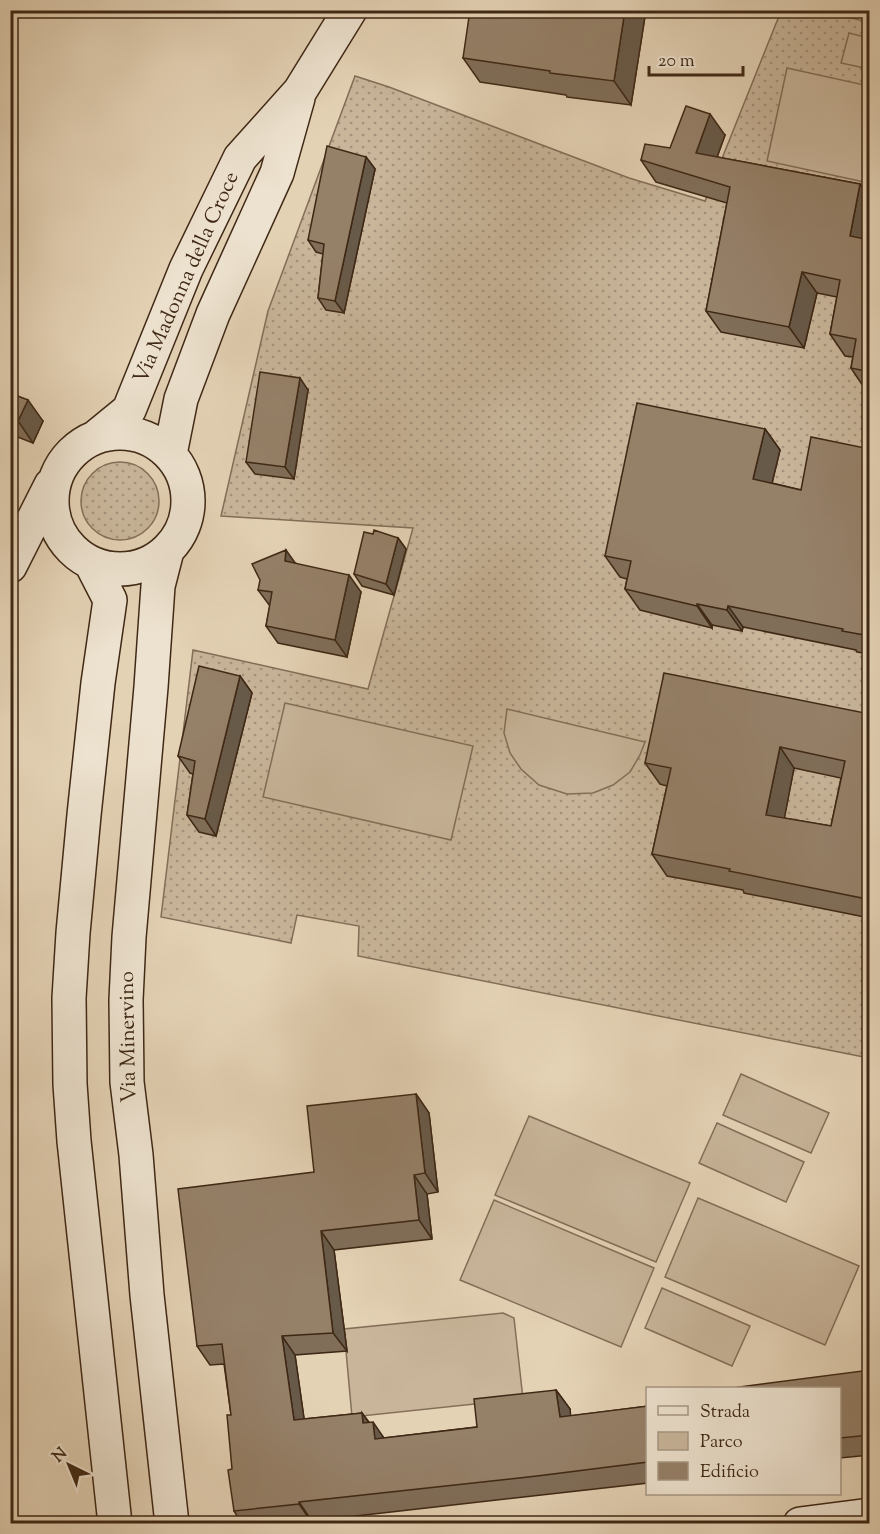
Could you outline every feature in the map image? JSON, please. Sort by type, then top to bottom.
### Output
[{"type":"main road","name":"Via Madonna della Croce","points":[[96,436],[129,410],[186,269],[240,158],[300,91],[350,10]]},
{"type":"main road","name":"Via Madonna della Croce","points":[[170,454],[181,399],[218,303],[277,173],[300,91]]},
{"type":"main road","points":[[10,566],[58,472],[67,457],[80,445],[96,436],[116,432],[136,434],[154,441],[170,454],[181,468],[187,485],[188,503],[185,520],[178,537],[167,551],[151,562],[132,568],[112,568],[81,555],[33,553],[10,572]]},
{"type":"main road","points":[[58,472],[52,492],[52,512],[58,531],[81,555],[110,600],[84,815],[69,998],[70,1084],[74,1141],[115,1524]]},
{"type":"main road","name":"Via Minervino","points":[[167,551],[158,586],[126,1000],[127,1082],[172,1524]]},
{"type":"main road","points":[[800,1524],[870,1515]]},
{"type":"green space","points":[[781,11],[819,11],[869,22],[869,1058],[358,956],[359,926],[297,915],[291,943],[161,917],[193,650],[368,689],[413,528],[221,516],[268,311],[355,76],[629,178],[705,201]]},
{"type":"green space","points":[[849,33],[869,38],[869,69],[841,63]]},
{"type":"green space","points":[[787,68],[869,86],[869,183],[767,161]]},
{"type":"green space","points":[[112,462],[128,462],[142,468],[153,479],[159,493],[159,509],[153,523],[142,534],[128,540],[112,540],[98,534],[87,523],[81,509],[81,493],[87,479],[98,468]]},
{"type":"green space","points":[[285,703],[473,746],[451,840],[263,797]]},
{"type":"green space","points":[[507,709],[645,742],[630,772],[613,785],[593,793],[567,794],[539,785],[521,769],[510,753],[504,733]]},
{"type":"green space","points":[[741,1074],[829,1113],[811,1153],[723,1115]]},
{"type":"green space","points":[[529,1116],[690,1183],[656,1262],[495,1195]]},
{"type":"green space","points":[[717,1123],[804,1162],[786,1202],[699,1163]]},
{"type":"green space","points":[[698,1198],[859,1266],[825,1345],[665,1277]]},
{"type":"green space","points":[[494,1200],[654,1268],[621,1347],[460,1280]]},
{"type":"green space","points":[[662,1288],[750,1326],[732,1366],[645,1328]]},
{"type":"green space","points":[[503,1313],[514,1318],[523,1399],[352,1417],[344,1329]]},
{"type":"building","points":[[470,10],[625,10],[614,81],[463,58]]},
{"type":"building","points":[[686,106],[710,114],[696,153],[860,184],[850,236],[870,240],[870,372],[851,368],[856,339],[830,334],[840,280],[802,272],[789,327],[706,311],[730,187],[641,160],[645,144],[670,148]]},
{"type":"building","points":[[327,146],[366,157],[335,301],[318,298],[324,244],[308,240]]},
{"type":"building","points":[[260,372],[300,378],[285,467],[246,462]]},
{"type":"building","points":[[10,393],[28,400],[18,421],[10,419]]},
{"type":"building","points":[[637,403],[765,429],[753,479],[801,490],[811,437],[870,449],[870,636],[728,606],[727,610],[697,604],[697,606],[625,589],[631,561],[605,556]]},
{"type":"building","points":[[374,530],[398,538],[386,584],[354,574],[364,532],[373,534]]},
{"type":"building","points":[[286,550],[285,561],[349,575],[335,640],[266,626],[272,592],[258,590],[260,580],[252,564]]},
{"type":"building","points":[[199,666],[240,676],[205,819],[187,815],[195,761],[178,756]]},
{"type":"building","points":[[664,673],[870,714],[870,862],[862,898],[652,854],[671,768],[645,763]],"holes":[[[780,747],[845,761],[831,826],[766,815]]]},
{"type":"building","points":[[416,1094],[425,1173],[414,1175],[419,1220],[321,1231],[333,1333],[282,1336],[294,1420],[362,1413],[363,1423],[373,1422],[375,1439],[477,1427],[474,1399],[556,1390],[560,1417],[646,1406],[646,1462],[234,1511],[228,1470],[232,1469],[227,1415],[231,1415],[222,1344],[197,1346],[178,1189],[314,1172],[307,1106]]},
{"type":"building","points":[[870,1370],[870,1435],[841,1438],[841,1387],[739,1387]]}]
